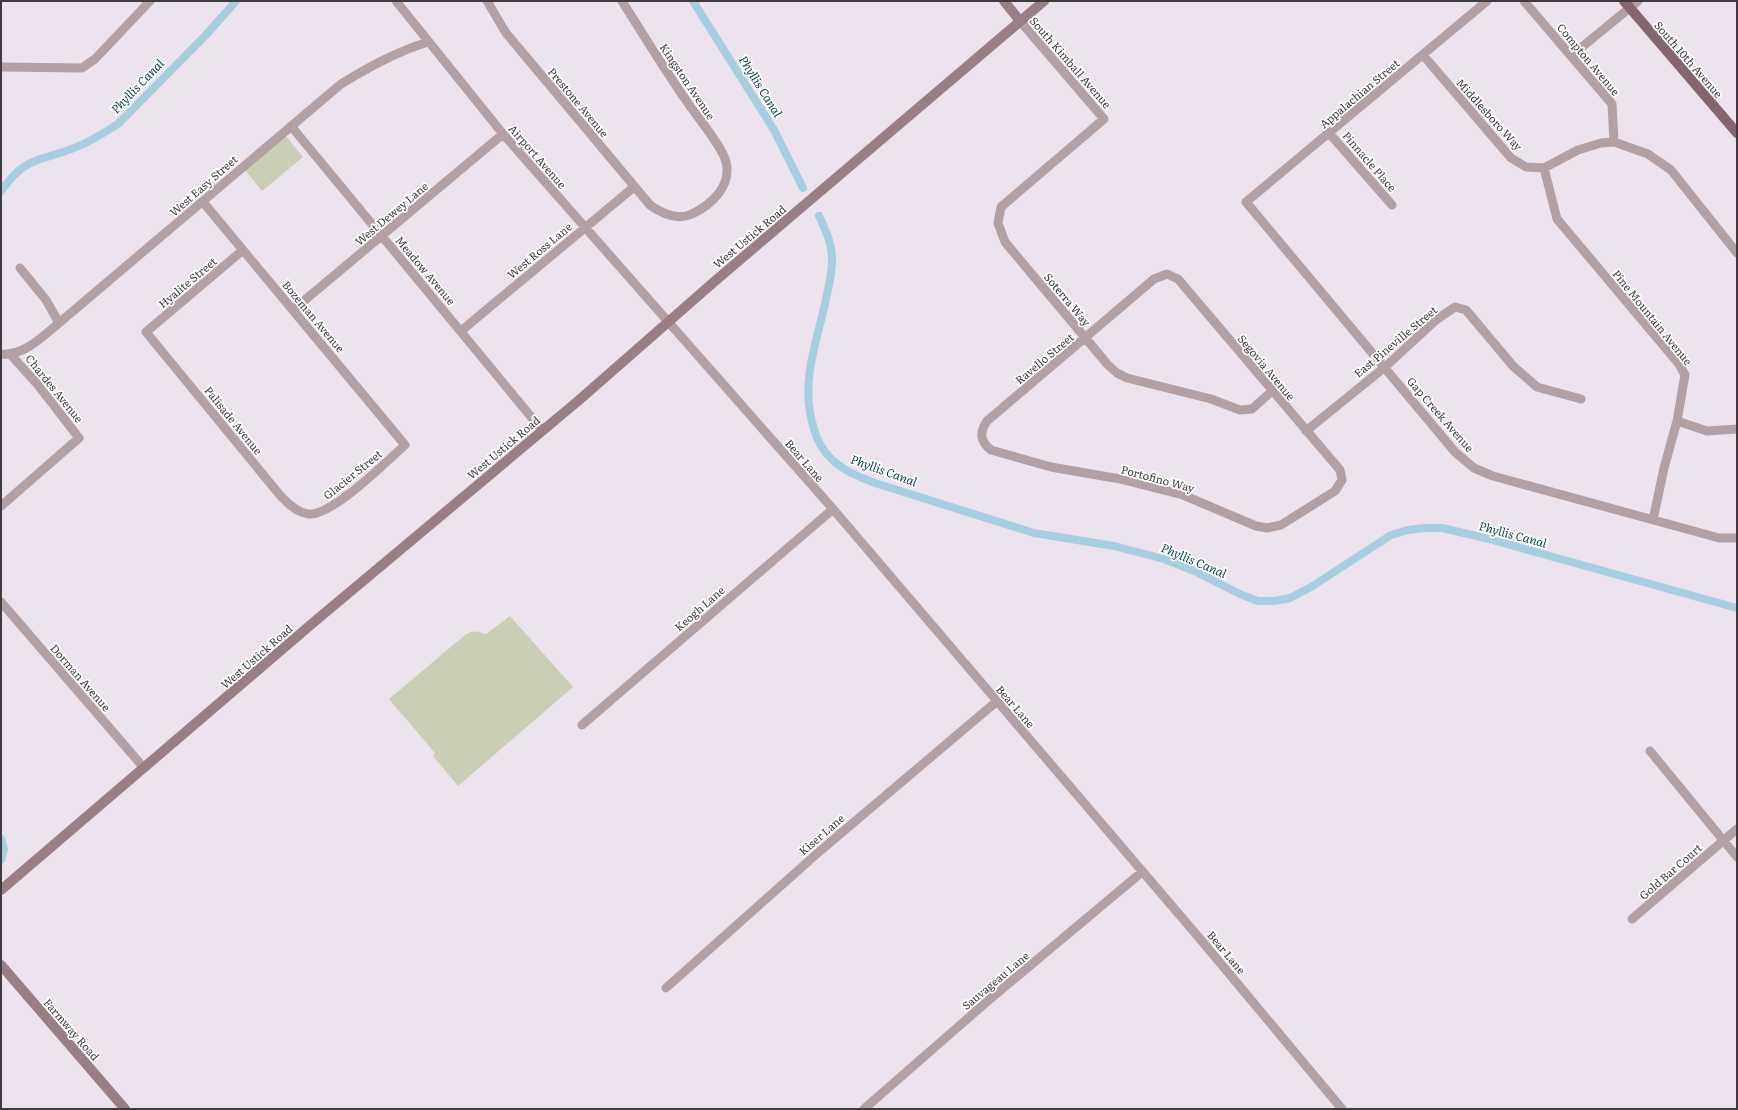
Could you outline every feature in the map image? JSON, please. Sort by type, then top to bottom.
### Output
[{"type":"main road","name":"South Kimball Avenue","points":[[1004,1],[1020,21]]},
{"type":"main road","name":"West Ustick Road","points":[[1,890],[406,543],[542,430],[1044,1]]},
{"type":"main road","name":"South 10th Avenue","points":[[1627,4],[1737,133]]},
{"type":"main road","name":"Farmway Road","points":[[1,965],[125,1109]]},
{"type":"street","name":"Airport Avenue","points":[[396,1],[503,134],[668,322]]},
{"type":"street","name":"Prestone Avenue","points":[[487,1],[506,33],[634,187],[650,205],[660,212]]},
{"type":"street","name":"Kingston Avenue","points":[[622,1],[669,76],[720,149],[726,162],[726,178],[720,193],[702,209],[688,216],[673,216],[660,212]]},
{"type":"street","name":"Appalachian Street","points":[[1246,202],[1487,1]]},
{"type":"street","name":"Compton Avenue","points":[[1524,1],[1612,104],[1614,142]]},
{"type":"street","points":[[1571,56],[1627,4],[1638,1]]},
{"type":"street","points":[[1,67],[82,68],[95,59],[148,2]]},
{"type":"street","name":"South Kimball Avenue","points":[[1020,21],[1104,119]]},
{"type":"street","name":"West Easy Street","points":[[11,355],[26,349],[59,323],[341,84],[370,66],[403,50],[428,42]]},
{"type":"street","name":"Middlesboro Way","points":[[1423,55],[1510,158],[1526,167],[1544,168]]},
{"type":"street","name":"Soterra Way","points":[[1104,119],[1001,207],[998,223],[1005,242],[1085,339],[1117,373],[1127,378],[1211,399],[1240,410],[1252,409],[1272,391]]},
{"type":"street","name":"Meadow Avenue","points":[[291,126],[542,430]]},
{"type":"street","name":"Pinnacle Place","points":[[1330,133],[1392,205]]},
{"type":"street","name":"West Dewey Lane","points":[[293,310],[503,134]]},
{"type":"street","points":[[1544,168],[1578,150],[1601,143],[1614,142],[1648,154],[1671,170],[1737,254]]},
{"type":"street","name":"Pine Mountain Avenue","points":[[1544,168],[1556,219],[1679,364],[1685,375],[1677,421],[1664,468],[1653,520]]},
{"type":"street","name":"West Ross Lane","points":[[461,331],[634,187]]},
{"type":"street","name":"Bozeman Avenue","points":[[203,202],[405,445]]},
{"type":"street","name":"Gap Creek Avenue","points":[[1246,202],[1455,452],[1474,468],[1493,476],[1719,538],[1737,538]]},
{"type":"street","name":"Hyalite Street","points":[[146,332],[243,250]]},
{"type":"street","points":[[20,268],[46,300],[59,323]]},
{"type":"street","name":"Ravello Street","points":[[981,436],[982,428],[987,421],[1154,279],[1167,274]]},
{"type":"street","name":"Segovia Avenue","points":[[1167,274],[1178,279],[1340,470],[1342,480]]},
{"type":"street","name":"East Pineville Street","points":[[1306,431],[1385,367],[1436,320],[1455,307],[1466,310],[1513,366],[1537,386],[1581,399]]},
{"type":"street","name":"Bear Lane","points":[[668,322],[832,509],[1206,946],[1342,1109]]},
{"type":"street","name":"Palisade Avenue","points":[[146,332],[279,494],[295,508],[310,514]]},
{"type":"street","points":[[1,354],[11,355]]},
{"type":"street","name":"Chardes Avenue","points":[[1,506],[78,438],[38,385],[11,355]]},
{"type":"street","points":[[1677,421],[1707,431],[1737,429]]},
{"type":"street","name":"Portofino Way","points":[[981,436],[984,444],[991,450],[1051,467],[1120,479],[1182,495],[1256,526],[1267,528],[1281,525],[1336,492],[1342,480]]},
{"type":"street","name":"Glacier Street","points":[[310,514],[322,512],[337,504],[405,445]]},
{"type":"street","name":"Keogh Lane","points":[[582,725],[832,509]]},
{"type":"street","name":"Dorman Avenue","points":[[1,602],[144,768]]},
{"type":"street","name":"Kiser Lane","points":[[666,988],[844,831],[996,702]]},
{"type":"street","points":[[1650,751],[1737,857]]},
{"type":"street","name":"Gold Bar Court","points":[[1632,920],[1737,830]]},
{"type":"street","name":"Sauvageau Lane","points":[[864,1109],[996,994],[1142,872]]},
{"type":"green space","points":[[286,136],[303,157],[262,191],[245,170]]},
{"type":"green space","points":[[510,616],[573,687],[458,786],[433,756],[435,753],[389,699],[465,635],[470,632],[480,632],[486,634]]},
{"type":"waterway","name":"Phyllis Canal","points":[[1,191],[18,171],[26,166],[33,162],[80,146],[118,124],[205,36],[236,1]]},
{"type":"waterway","name":"Phyllis Canal","points":[[693,1],[774,130],[803,188]]},
{"type":"waterway","name":"Phyllis Canal","points":[[819,216],[829,240],[832,262],[829,286],[810,366],[808,397],[810,413],[814,429],[824,449],[835,462],[857,476],[1034,533],[1114,546],[1164,559],[1194,571],[1242,595],[1258,601],[1274,601],[1290,598],[1311,587],[1391,535],[1408,530],[1442,528],[1485,538],[1737,608]]},
{"type":"waterway","name":"Phyllis Canal","points":[[1,839],[4,849],[1,860]]}]
